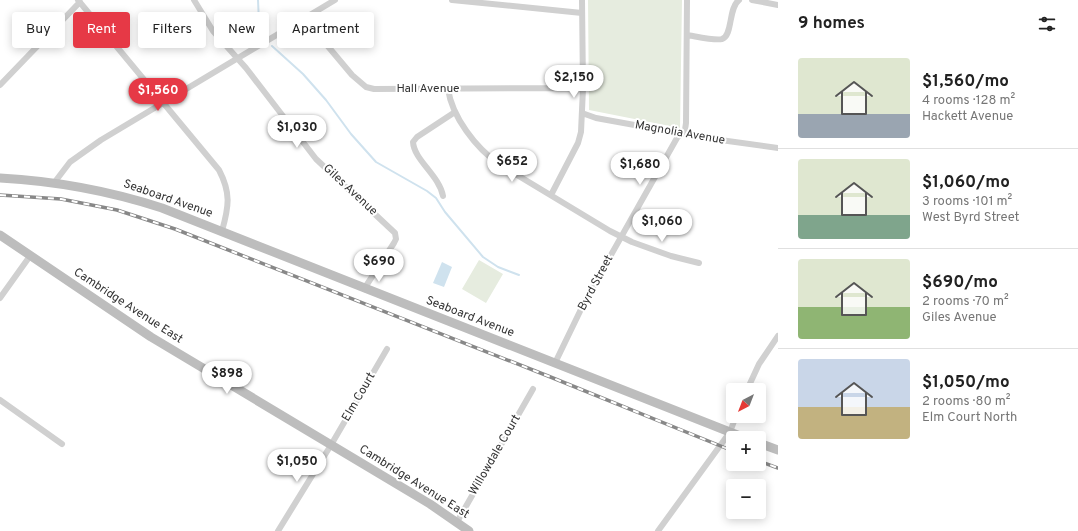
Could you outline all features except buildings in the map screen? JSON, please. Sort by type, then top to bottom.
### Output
[{"type":"main road","name":"Seaboard Avenue","points":[[0,178],[54,183],[110,193],[162,208],[554,364],[727,431]]},
{"type":"main road","name":"Cambridge Avenue East","points":[[0,235],[151,336],[457,522],[469,531]]},
{"type":"main road","points":[[766,446],[778,450]]},
{"type":"street","name":"Giles Avenue","points":[[194,0],[213,31],[238,58],[316,158],[395,233],[394,243],[364,289]]},
{"type":"street","points":[[315,12],[335,0]]},
{"type":"street","points":[[452,0],[582,13]]},
{"type":"street","points":[[551,195],[578,143],[581,132],[583,88],[582,0]]},
{"type":"street","name":"Byrd Street","points":[[554,364],[621,237],[678,138],[685,130],[687,0]]},
{"type":"street","points":[[687,35],[717,39],[724,38],[727,34],[734,5],[739,0]]},
{"type":"street","points":[[752,0],[778,5]]},
{"type":"street","points":[[0,85],[79,1],[214,164],[222,177],[227,190],[227,212],[222,231]]},
{"type":"street","points":[[54,183],[70,162],[87,149],[277,35]]},
{"type":"street","name":"Hall Avenue","points":[[330,48],[352,75],[366,87],[374,89],[583,88]]},
{"type":"street","points":[[448,89],[455,112],[478,146],[491,158],[621,237],[671,256],[698,263]]},
{"type":"street","points":[[444,196],[440,184],[416,152],[414,142],[417,137],[455,112]]},
{"type":"street","name":"Magnolia Avenue","points":[[582,114],[682,134],[778,148]]},
{"type":"street","points":[[0,298],[30,256]]},
{"type":"street","points":[[750,383],[759,364],[778,336]]},
{"type":"street","name":"Elm Court","points":[[278,531],[331,445],[387,349]]},
{"type":"street","name":"Willowdale Court","points":[[457,522],[533,389]]},
{"type":"street","points":[[0,400],[62,444]]},
{"type":"street","points":[[658,531],[726,438]]},
{"type":"shaded area","points":[[588,0],[682,0],[680,128],[589,110]]},
{"type":"shaded area","points":[[479,260],[503,274],[486,303],[462,289]]},
{"type":"water","points":[[442,262],[452,267],[444,287],[433,283]]},
{"type":"waterway","points":[[258,0],[259,12]]},
{"type":"waterway","points":[[272,46],[303,74],[326,100],[351,134],[376,162],[427,191],[436,198],[445,212],[483,257],[498,267],[519,275]]},
{"type":"railway","points":[[0,195],[61,199],[117,210],[175,229],[548,376],[726,448]]},
{"type":"railway","points":[[766,464],[778,468]]}]
